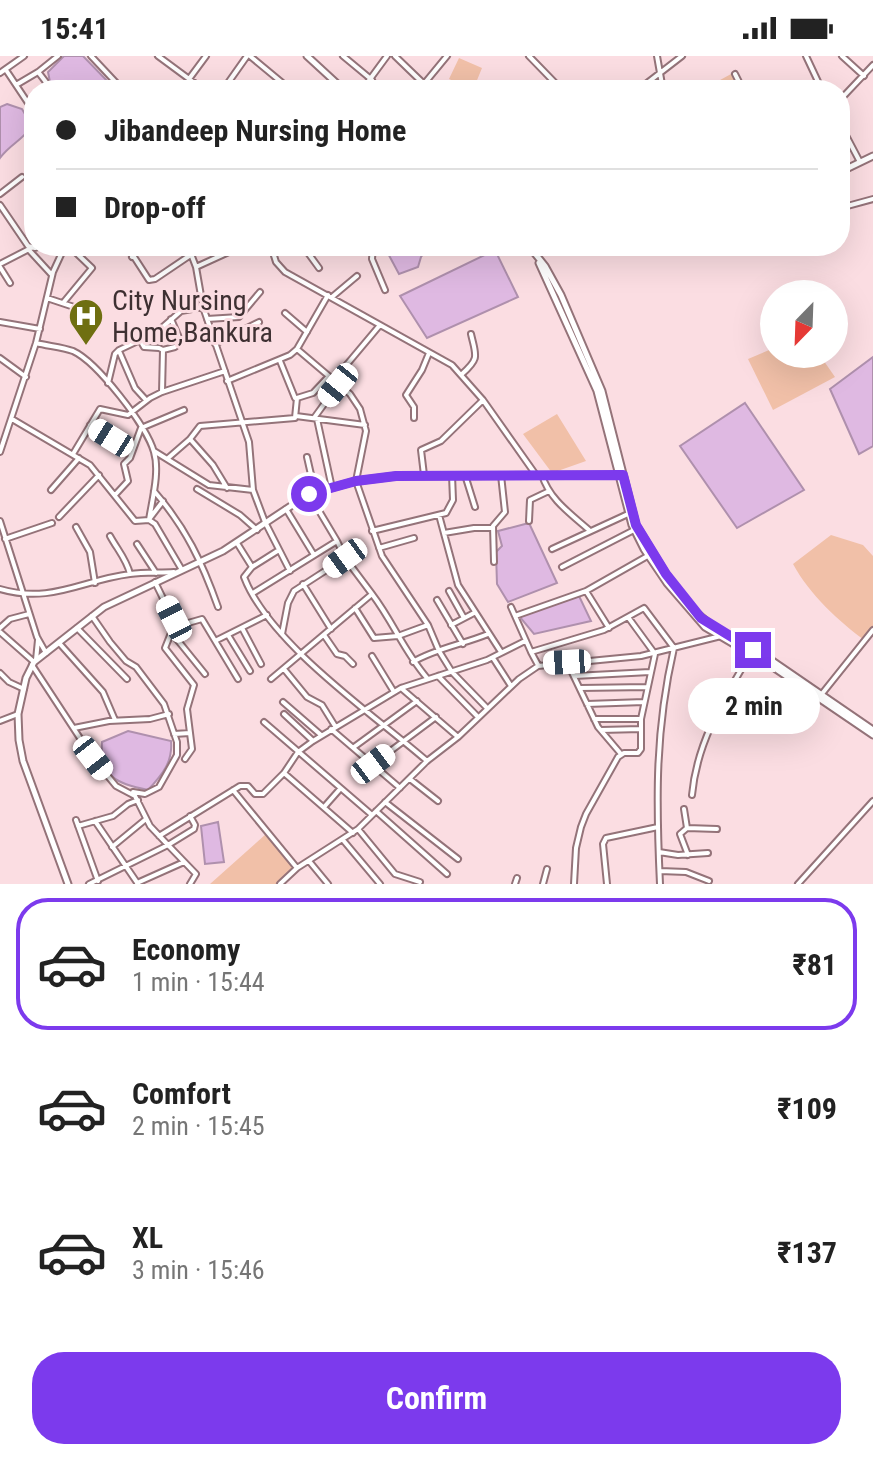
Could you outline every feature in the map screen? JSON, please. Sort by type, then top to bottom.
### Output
[{"type":"street","points":[[0,73],[24,56]]},
{"type":"street","points":[[24,80],[58,56]]},
{"type":"street","points":[[91,56],[114,80]]},
{"type":"street","points":[[158,56],[189,79],[206,56]]},
{"type":"street","points":[[230,80],[248,56],[278,80]]},
{"type":"street","points":[[307,56],[333,80]]},
{"type":"street","points":[[343,56],[372,80],[387,56]]},
{"type":"street","points":[[395,56],[420,80]]},
{"type":"street","points":[[427,80],[447,56]]},
{"type":"street","points":[[529,56],[552,80]]},
{"type":"street","points":[[657,56],[661,80]]},
{"type":"street","points":[[653,80],[682,56]]},
{"type":"street","points":[[806,56],[817,80]]},
{"type":"street","points":[[842,56],[864,76]]},
{"type":"street","points":[[850,90],[873,65]]},
{"type":"street","points":[[6,70],[24,97]]},
{"type":"street","points":[[38,72],[44,80]]},
{"type":"street","points":[[735,74],[738,80]]},
{"type":"street","points":[[16,85],[24,80]]},
{"type":"street","points":[[850,143],[860,162]]},
{"type":"street","points":[[850,167],[873,156]]},
{"type":"street","points":[[0,194],[22,177]]},
{"type":"street","points":[[850,205],[873,199]]},
{"type":"street","points":[[0,205],[24,240]]},
{"type":"street","points":[[10,283],[0,265],[24,252]]},
{"type":"street","points":[[36,256],[52,275]]},
{"type":"street","points":[[0,449],[26,377],[52,275],[62,256]]},
{"type":"street","points":[[63,303],[92,268],[78,256]]},
{"type":"street","points":[[132,257],[146,279],[152,281],[189,256]]},
{"type":"street","points":[[193,256],[203,307],[252,454],[253,490],[290,571]]},
{"type":"street","points":[[196,267],[220,256]]},
{"type":"street","points":[[275,256],[285,272],[381,324],[462,374],[549,491],[589,530]]},
{"type":"street","points":[[310,256],[319,268]]},
{"type":"street","points":[[372,256],[385,290]]},
{"type":"street","points":[[536,256],[593,379],[628,514],[650,555],[693,616],[820,696]]},
{"type":"street","points":[[227,381],[280,361],[297,349],[330,296],[357,276]]},
{"type":"street","points":[[207,319],[239,317],[260,292]]},
{"type":"street","points":[[47,298],[79,310],[89,319]]},
{"type":"street","points":[[108,383],[115,354],[119,350],[157,332],[181,311],[203,307]]},
{"type":"street","points":[[285,313],[307,332]]},
{"type":"street","points":[[140,340],[144,347],[163,350],[175,347],[181,342],[171,319]]},
{"type":"street","points":[[0,322],[40,329]]},
{"type":"street","points":[[215,344],[259,322]]},
{"type":"street","points":[[332,488],[315,419],[333,381],[381,324]]},
{"type":"street","points":[[462,374],[476,360],[471,334]]},
{"type":"street","points":[[36,343],[74,352],[108,383],[132,414],[154,451],[204,483],[253,490]]},
{"type":"street","points":[[297,349],[356,401],[365,425],[356,481],[379,548],[385,562],[428,625],[452,672],[487,708]]},
{"type":"street","points":[[119,350],[135,388],[146,400]]},
{"type":"street","points":[[162,392],[163,350]]},
{"type":"street","points":[[414,418],[414,407],[406,395],[429,353]]},
{"type":"street","points":[[0,358],[26,377]]},
{"type":"street","points":[[280,361],[296,401],[296,416]]},
{"type":"street","points":[[73,454],[102,408],[124,415],[132,414],[146,400],[162,392],[225,371]]},
{"type":"street","points":[[296,401],[299,396],[313,393],[333,381]]},
{"type":"street","points":[[424,475],[421,450],[441,441],[483,400]]},
{"type":"street","points":[[115,495],[128,481],[124,464],[141,428],[184,410]]},
{"type":"street","points":[[167,459],[200,426],[296,416],[365,425]]},
{"type":"street","points":[[12,419],[90,465],[135,521],[149,520],[155,524],[182,570]]},
{"type":"street","points":[[89,425],[132,452]]},
{"type":"street","points":[[190,439],[213,465],[227,488]]},
{"type":"street","points":[[149,520],[154,451]]},
{"type":"street","points":[[307,457],[312,493],[345,558],[389,617],[413,662],[427,678]]},
{"type":"street","points":[[51,490],[79,458]]},
{"type":"street","points":[[59,517],[99,475]]},
{"type":"street","points":[[34,662],[104,607],[237,543],[312,493],[356,481],[424,475],[620,475]]},
{"type":"street","points":[[372,531],[447,511],[453,500],[452,475]]},
{"type":"street","points":[[465,475],[475,507]]},
{"type":"street","points":[[494,562],[493,528],[505,512],[501,475]]},
{"type":"street","points":[[620,475],[636,525],[650,555]]},
{"type":"street","points":[[197,489],[240,515],[257,530]]},
{"type":"street","points":[[153,490],[185,532],[202,562],[218,607]]},
{"type":"street","points":[[529,521],[530,500],[549,491]]},
{"type":"street","points":[[149,520],[163,501]]},
{"type":"street","points":[[286,508],[314,555]]},
{"type":"street","points":[[552,549],[628,514]]},
{"type":"street","points":[[439,515],[458,585],[501,652]]},
{"type":"street","points":[[0,521],[38,640],[46,653]]},
{"type":"street","points":[[5,539],[52,523]]},
{"type":"street","points":[[76,527],[90,552],[95,583]]},
{"type":"street","points":[[443,533],[493,528]]},
{"type":"street","points":[[562,567],[634,530]]},
{"type":"street","points":[[110,536],[120,556],[127,561],[130,574]]},
{"type":"street","points":[[379,548],[414,538]]},
{"type":"street","points":[[253,593],[337,541]]},
{"type":"street","points":[[237,543],[252,567]]},
{"type":"street","points":[[137,544],[156,573]]},
{"type":"street","points":[[279,550],[252,567],[244,577],[267,615],[301,654],[427,761]]},
{"type":"street","points":[[515,616],[586,591],[650,555]]},
{"type":"street","points":[[282,634],[291,594],[345,558]]},
{"type":"street","points":[[0,589],[24,595],[66,591],[130,574],[175,572]]},
{"type":"street","points":[[155,582],[174,619],[165,648],[194,685],[187,709],[192,749],[185,759]]},
{"type":"street","points":[[303,584],[331,629]]},
{"type":"street","points":[[449,591],[464,618]]},
{"type":"street","points":[[586,591],[609,628]]},
{"type":"street","points":[[271,679],[372,594]]},
{"type":"street","points":[[437,600],[463,644]]},
{"type":"street","points":[[511,607],[538,666]]},
{"type":"street","points":[[355,608],[374,638],[398,636],[428,625]]},
{"type":"street","points":[[531,652],[609,628],[641,608],[647,609],[674,648],[663,696],[658,742],[660,884]]},
{"type":"street","points":[[451,625],[474,613]]},
{"type":"street","points":[[30,614],[10,619],[0,630],[34,662],[111,781],[138,800],[146,819],[159,836],[196,874],[190,884]]},
{"type":"street","points":[[217,640],[267,615]]},
{"type":"street","points":[[92,616],[124,659],[136,667],[164,704],[178,751],[164,781],[150,792],[129,792]]},
{"type":"street","points":[[628,617],[655,654]]},
{"type":"street","points":[[172,630],[202,619],[238,679]]},
{"type":"street","points":[[77,628],[127,679]]},
{"type":"street","points":[[242,628],[261,664]]},
{"type":"street","points":[[172,630],[205,674]]},
{"type":"street","points":[[820,696],[873,630]]},
{"type":"street","points":[[413,662],[488,634]]},
{"type":"street","points":[[228,635],[250,671]]},
{"type":"street","points":[[324,635],[337,654],[345,656],[353,664]]},
{"type":"street","points":[[280,884],[297,868],[356,831],[427,761],[538,666],[655,654],[723,636],[771,660],[873,733]]},
{"type":"street","points":[[38,640],[18,714],[19,740],[23,761],[68,884]]},
{"type":"street","points":[[159,836],[244,785],[255,794],[263,794],[284,773],[298,752],[401,688],[492,657],[525,641]]},
{"type":"street","points":[[60,644],[103,692],[115,720]]},
{"type":"street","points":[[692,795],[694,774],[705,737],[751,653]]},
{"type":"street","points":[[621,754],[640,752],[641,719],[655,654]]},
{"type":"street","points":[[372,656],[394,692]]},
{"type":"street","points":[[492,657],[511,686]]},
{"type":"street","points":[[567,662],[594,719],[621,754]]},
{"type":"street","points":[[284,669],[307,697],[324,707],[333,728],[400,788]]},
{"type":"street","points":[[574,676],[650,672]]},
{"type":"street","points":[[0,673],[9,682],[24,689]]},
{"type":"street","points":[[437,675],[478,717]]},
{"type":"street","points":[[580,688],[647,687]]},
{"type":"street","points":[[401,688],[458,737]]},
{"type":"street","points":[[354,747],[417,701]]},
{"type":"street","points":[[283,702],[321,735]]},
{"type":"street","points":[[587,704],[644,702]]},
{"type":"street","points":[[0,721],[18,714]]},
{"type":"street","points":[[74,728],[169,714]]},
{"type":"street","points":[[284,714],[313,741]]},
{"type":"street","points":[[373,764],[436,717]]},
{"type":"street","points":[[594,719],[641,719]]},
{"type":"street","points":[[264,722],[340,789],[447,874]]},
{"type":"street","points":[[601,730],[641,729]]},
{"type":"street","points":[[174,734],[190,733]]},
{"type":"street","points":[[574,884],[578,839],[586,814],[621,754]]},
{"type":"street","points":[[284,773],[356,831],[395,874],[420,882]]},
{"type":"street","points":[[410,779],[438,801]]},
{"type":"street","points":[[325,806],[340,789]]},
{"type":"street","points":[[233,790],[297,868]]},
{"type":"street","points":[[101,881],[77,823],[113,816],[138,800]]},
{"type":"street","points":[[798,884],[873,801]]},
{"type":"street","points":[[385,802],[458,859]]},
{"type":"street","points":[[684,809],[687,828]]},
{"type":"street","points":[[89,884],[101,881],[168,845],[195,827],[190,816]]},
{"type":"street","points":[[112,847],[146,819]]},
{"type":"street","points":[[95,821],[137,884],[184,862]]},
{"type":"street","points":[[607,884],[603,844],[606,838],[658,827]]},
{"type":"street","points":[[688,855],[680,834],[687,828],[717,829]]},
{"type":"street","points":[[342,839],[380,884]]},
{"type":"street","points":[[659,852],[688,855],[708,853]]},
{"type":"street","points":[[309,860],[328,884]]},
{"type":"street","points":[[543,884],[547,869]]},
{"type":"street","points":[[660,871],[686,872],[709,881]]},
{"type":"shaded area","points":[[64,56],[83,56],[106,80],[50,80],[48,72]]},
{"type":"shaded area","points":[[459,58],[482,68],[477,80],[449,79]]},
{"type":"shaded area","points":[[731,74],[734,80],[720,80]]},
{"type":"shaded area","points":[[7,104],[22,109],[24,136],[0,158],[0,107]]},
{"type":"shaded area","points":[[389,256],[422,256],[418,267],[399,274]]},
{"type":"shaded area","points":[[483,256],[498,256],[518,297],[427,338],[400,296]]},
{"type":"shaded area","points":[[760,354],[760,368],[829,368],[835,377],[773,410],[748,359]]},
{"type":"shaded area","points":[[873,357],[873,446],[859,454],[830,389]]},
{"type":"shaded area","points":[[745,403],[804,490],[737,528],[680,446]]},
{"type":"shaded area","points":[[557,414],[586,461],[552,473],[523,434]]},
{"type":"shaded area","points":[[529,523],[557,583],[508,602],[497,584],[496,552],[502,546],[498,531]]},
{"type":"shaded area","points":[[831,535],[863,545],[873,556],[873,634],[867,642],[826,607],[793,564]]},
{"type":"shaded area","points":[[579,596],[591,621],[534,634],[519,616]]},
{"type":"shaded area","points":[[128,731],[171,741],[166,768],[148,790],[119,781],[104,763],[102,742]]},
{"type":"shaded area","points":[[218,822],[224,862],[205,864],[201,826]]},
{"type":"shaded area","points":[[266,834],[295,868],[277,884],[210,884]]},
{"type":"place","name":"City Nursing Home,Bankura","points":[[86,347]]},
{"type":"route","points":[[309,494],[356,481],[396,476],[623,475],[636,525],[666,574],[701,618],[753,650]]}]
